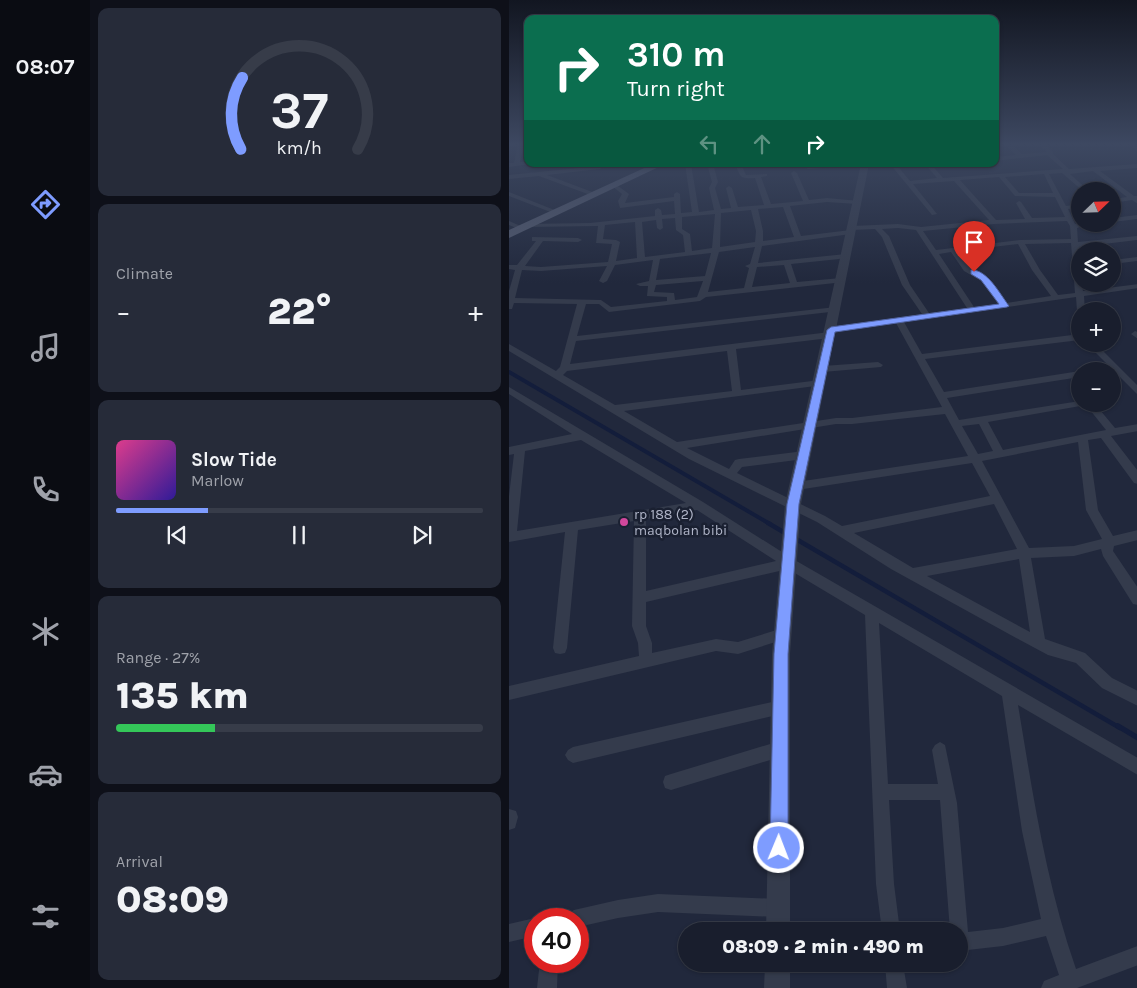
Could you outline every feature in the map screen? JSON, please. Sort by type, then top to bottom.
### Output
[{"type":"main road","points":[[515,227],[597,190]]},
{"type":"main road","points":[[591,193],[599,190]]},
{"type":"street","points":[[583,190],[591,193]]},
{"type":"street","points":[[621,190],[626,194],[621,200],[624,222]]},
{"type":"street","points":[[693,190],[696,214]]},
{"type":"street","points":[[703,295],[716,249],[718,212],[713,190]]},
{"type":"street","points":[[730,190],[735,210]]},
{"type":"street","points":[[762,190],[768,206]]},
{"type":"street","points":[[802,190],[807,202]]},
{"type":"street","points":[[778,922],[783,634],[793,508],[860,190]]},
{"type":"street","points":[[915,190],[934,214]]},
{"type":"street","points":[[966,190],[994,222]]},
{"type":"street","points":[[1014,190],[1018,195],[1057,195]]},
{"type":"street","points":[[509,267],[557,268],[611,263],[877,227],[898,226],[918,228],[1030,221],[1071,222],[1055,190]]},
{"type":"street","points":[[1122,190],[1136,200]]},
{"type":"street","points":[[509,194],[552,211]]},
{"type":"street","points":[[621,205],[658,201],[676,196],[679,230],[686,234],[689,252]]},
{"type":"street","points":[[515,227],[602,224],[830,200],[857,202]]},
{"type":"street","points":[[1121,201],[1136,200]]},
{"type":"street","points":[[658,201],[660,228]]},
{"type":"street","points":[[1019,203],[1030,221]]},
{"type":"street","points":[[785,205],[798,239]]},
{"type":"street","points":[[1065,208],[1071,207]]},
{"type":"street","points":[[748,290],[752,266],[761,244],[754,208]]},
{"type":"street","points":[[1121,219],[1137,217]]},
{"type":"street","points":[[638,220],[641,259]]},
{"type":"street","points":[[602,224],[599,241],[616,242],[611,263],[603,281]]},
{"type":"street","points":[[877,227],[885,236],[906,285],[927,316]]},
{"type":"street","points":[[918,228],[972,310]]},
{"type":"street","points":[[1087,242],[1137,238]]},
{"type":"street","points":[[578,240],[536,239],[519,268],[510,304],[603,302],[609,310],[697,300],[703,295],[841,280]]},
{"type":"street","points":[[934,252],[1020,242],[1071,243]]},
{"type":"street","points":[[1020,242],[1036,270],[1056,298]]},
{"type":"street","points":[[953,250],[967,269],[984,279],[1005,306]]},
{"type":"street","points":[[752,266],[846,256]]},
{"type":"street","points":[[657,257],[650,294],[671,295],[671,303]]},
{"type":"street","points":[[1121,261],[1137,259]]},
{"type":"street","points":[[787,262],[794,285]]},
{"type":"street","points":[[640,284],[708,278]]},
{"type":"street","points":[[560,371],[731,348],[831,333],[899,320],[1080,296],[1133,286],[1137,295]]},
{"type":"street","points":[[1080,292],[1080,302]]},
{"type":"street","points":[[560,371],[582,302]]},
{"type":"street","points":[[571,339],[835,309]]},
{"type":"street","points":[[899,320],[1025,552],[1039,643]]},
{"type":"street","points":[[919,357],[1071,338]]},
{"type":"street","points":[[509,347],[560,371],[612,409],[675,446],[793,508],[842,531],[911,574],[1039,643],[1080,658],[1107,683],[1137,699]]},
{"type":"street","points":[[731,348],[737,393]]},
{"type":"street","points":[[1099,352],[1137,392]]},
{"type":"street","points":[[823,369],[878,365]]},
{"type":"street","points":[[940,396],[1071,374]]},
{"type":"street","points":[[612,409],[820,383]]},
{"type":"street","points":[[509,390],[581,436],[699,505],[789,563],[872,613],[1137,767]]},
{"type":"street","points":[[955,424],[1071,406]]},
{"type":"street","points":[[675,446],[837,421],[851,422],[948,410]]},
{"type":"street","points":[[1095,412],[1137,480]]},
{"type":"street","points":[[982,420],[1000,454]]},
{"type":"street","points":[[797,486],[974,459],[1137,428]]},
{"type":"street","points":[[581,436],[515,450],[509,537],[699,505]]},
{"type":"street","points":[[1083,438],[1089,502],[1109,542],[1107,552],[1137,600]]},
{"type":"street","points":[[731,475],[739,463],[804,455]]},
{"type":"street","points":[[842,531],[997,498]]},
{"type":"street","points":[[640,514],[637,598],[639,626],[645,643],[646,661]]},
{"type":"street","points":[[559,648],[571,526]]},
{"type":"street","points":[[911,574],[1025,552],[1074,551],[1137,534]]},
{"type":"street","points":[[637,598],[789,563]]},
{"type":"street","points":[[872,613],[885,884],[890,922]]},
{"type":"street","points":[[509,693],[717,645],[737,648],[783,634]]},
{"type":"street","points":[[1009,691],[1030,831],[1052,926],[1071,981]]},
{"type":"street","points":[[573,755],[781,707]]},
{"type":"street","points":[[671,782],[780,749]]},
{"type":"street","points":[[940,750],[947,792],[959,922]]},
{"type":"street","points":[[880,792],[947,792]]},
{"type":"street","points":[[589,916],[658,903],[778,908]]},
{"type":"street","points":[[968,937],[1003,937],[1052,926]]},
{"type":"street","points":[[509,933],[524,930]]},
{"type":"street","points":[[1051,988],[1137,955]]},
{"type":"street","points":[[777,988],[778,972]]},
{"type":"street","points":[[895,972],[897,988]]},
{"type":"street","points":[[547,988],[548,973]]},
{"type":"waterway","points":[[509,372],[770,524]]},
{"type":"waterway","points":[[768,523],[785,533]]},
{"type":"waterway","points":[[796,539],[1120,728]]},
{"type":"waterway","points":[[1118,726],[1138,738]]},
{"type":"place","name":"rp 188 (2) maqbolan bibi","points":[[624,522]]},
{"type":"route","points":[[779,848],[781,654],[794,512],[793,504],[831,330],[1005,306],[984,279],[974,272]]}]
